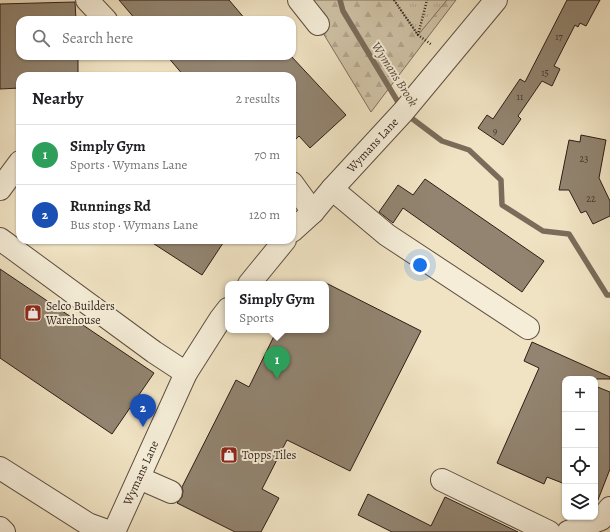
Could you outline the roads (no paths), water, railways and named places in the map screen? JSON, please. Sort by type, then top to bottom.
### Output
[{"type":"street","points":[[87,0],[102,16]]},
{"type":"street","points":[[299,0],[318,24]]},
{"type":"street","name":"Wymans Lane","points":[[296,227],[313,212],[332,189],[403,112],[496,0]]},
{"type":"street","points":[[0,189],[16,167]]},
{"type":"street","points":[[296,189],[313,212]]},
{"type":"street","points":[[332,189],[387,235],[528,328]]},
{"type":"street","points":[[0,239],[154,352],[186,373]]},
{"type":"street","points":[[251,281],[282,244]]},
{"type":"street","name":"Wymans Lane","points":[[114,532],[186,373],[225,313]]},
{"type":"street","points":[[0,468],[88,524],[110,532]]},
{"type":"street","points":[[139,478],[171,492]]},
{"type":"street","points":[[442,480],[549,532]]},
{"type":"street","points":[[568,532],[601,519],[610,508]]},
{"type":"street","points":[[0,528],[4,532]]},
{"type":"waterway","name":"Wymans Brook","points":[[340,0],[343,11],[401,107]]},
{"type":"waterway","name":"Wymans Brook","points":[[406,114],[442,141],[469,150],[501,180],[502,205],[543,231],[569,234],[607,295],[610,295]]},
{"type":"place","name":"Selco Builders Warehouse","points":[[33,313]]},
{"type":"place","name":"Simply Gym","points":[[277,379]]},
{"type":"place","name":"Runnings Rd","points":[[143,427]]},
{"type":"place","name":"Topps Tiles","points":[[229,455]]}]
